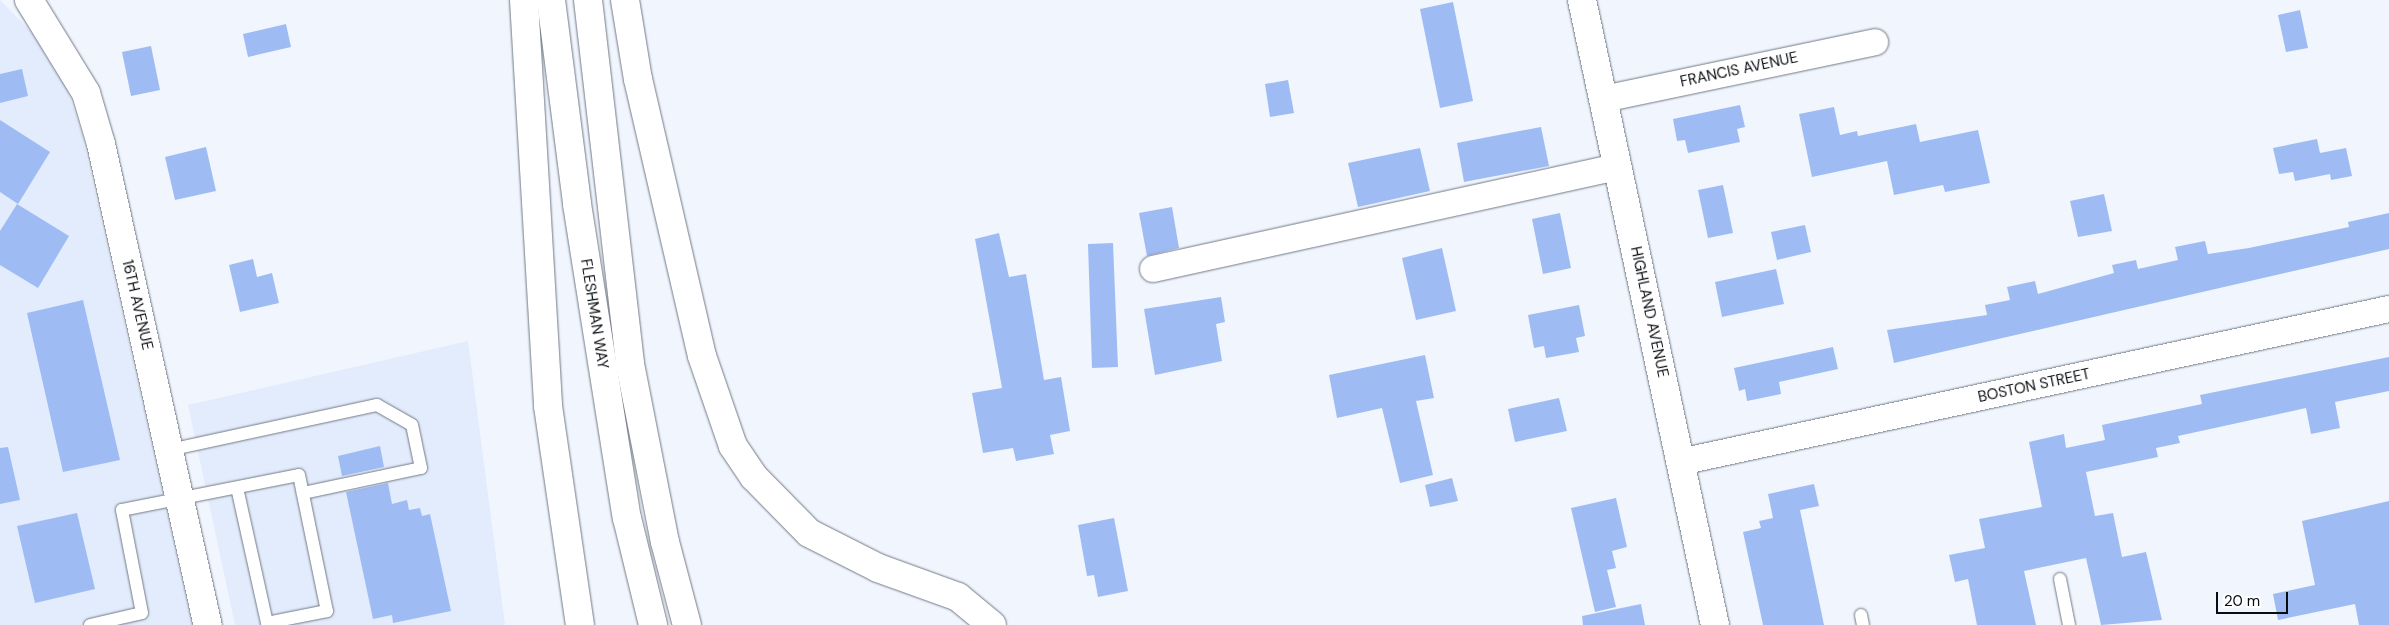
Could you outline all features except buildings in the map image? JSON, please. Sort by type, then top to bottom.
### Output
[{"type":"main road","name":"16TH AVENUE","points":[[29,0],[86,93],[208,625]]},
{"type":"main road","points":[[524,0],[548,406],[580,625]]},
{"type":"main road","name":"FLESHMAN WAY","points":[[551,0],[577,204],[621,481],[653,625]]},
{"type":"main road","name":"FLESHMAN WAY","points":[[588,0],[630,364],[665,542],[687,625]]},
{"type":"main road","points":[[625,0],[638,80],[702,356],[733,446],[754,477],[809,533],[878,568],[958,597],[992,625]]},
{"type":"main road","name":"HIGHLAND AVENUE","points":[[1582,0],[1715,625]]},
{"type":"main road","points":[[570,554],[572,625]]},
{"type":"street","name":"FRANCIS AVENUE","points":[[1603,99],[1875,42]]},
{"type":"street","points":[[1153,268],[1618,167]]},
{"type":"street","name":"BOSTON STREET","points":[[1680,462],[2389,310]]},
{"type":"lane","points":[[169,450],[377,405],[412,426],[421,468],[303,493]]},
{"type":"lane","points":[[90,625],[142,614],[122,510],[181,501],[237,488],[299,475],[327,611],[289,622],[267,623],[237,488]]},
{"type":"lane","points":[[2060,580],[2069,625]]},
{"type":"shaded area","points":[[0,0],[57,58],[82,134],[192,625],[0,625]]},
{"type":"shaded area","points":[[468,341],[505,625],[235,625],[188,405]]}]
